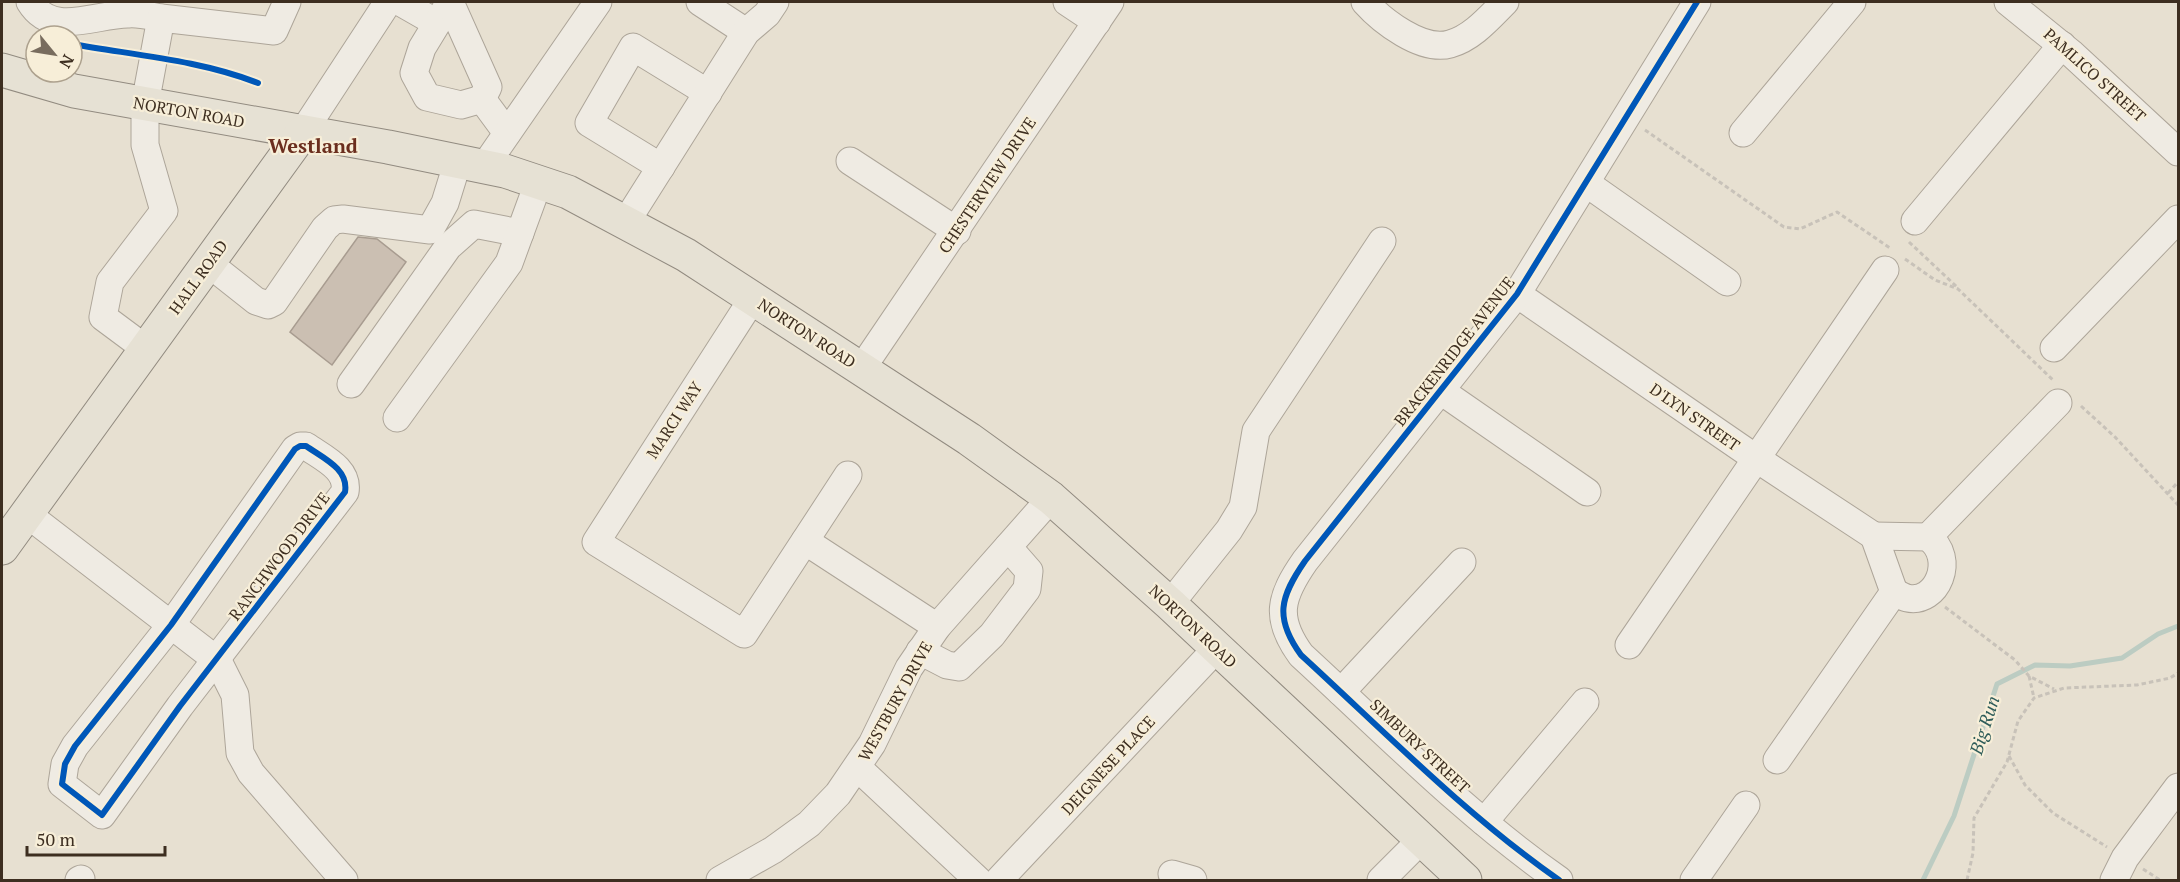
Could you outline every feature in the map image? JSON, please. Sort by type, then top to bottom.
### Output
[{"type":"main road","name":"NORTON ROAD","points":[[2,70],[74,91],[471,164],[539,181],[596,205],[627,222],[686,255],[862,368],[995,456],[1051,498],[1170,604],[1465,880]]},
{"type":"main road","name":"HALL ROAD","points":[[2,548],[303,132]]},
{"type":"street","points":[[30,2],[37,13],[58,22],[119,8],[161,18],[274,32],[287,2]]},
{"type":"street","name":"HALL ROAD","points":[[303,132],[388,2]]},
{"type":"street","points":[[400,2],[435,22]]},
{"type":"street","points":[[450,2],[488,87],[482,99],[461,105],[427,97],[414,73],[435,22],[450,2]]},
{"type":"street","points":[[208,263],[256,301],[268,305],[274,302],[325,228],[334,220],[343,219],[430,230],[471,164],[507,134],[598,2]]},
{"type":"street","points":[[700,2],[747,32]]},
{"type":"street","points":[[627,222],[747,32],[767,14],[775,2]]},
{"type":"street","points":[[1067,2],[1104,12]]},
{"type":"street","points":[[1365,2],[1386,23],[1415,40],[1448,45],[1480,27],[1504,2]]},
{"type":"street","name":"BRACKENRIDGE AVENUE","points":[[1281,616],[1287,586],[1305,561],[1517,294],[1697,2]]},
{"type":"street","points":[[1743,133],[1852,2]]},
{"type":"street","name":"PAMLICO STREET","points":[[2008,2],[2062,45],[2178,152]]},
{"type":"street","name":"CHESTERVIEW DRIVE","points":[[862,368],[1104,12]]},
{"type":"street","points":[[146,349],[103,317],[110,282],[164,211],[145,145],[145,104],[161,18]]},
{"type":"street","points":[[1908,228],[2062,45]]},
{"type":"street","points":[[661,167],[588,123],[633,47],[708,93]]},
{"type":"street","points":[[482,99],[507,134]]},
{"type":"street","points":[[850,161],[957,231]]},
{"type":"street","points":[[396,418],[503,273],[539,181]]},
{"type":"street","points":[[1586,183],[1727,282]]},
{"type":"street","points":[[2054,348],[2178,219]]},
{"type":"street","points":[[351,384],[448,247],[467,229],[474,224],[520,233]]},
{"type":"street","points":[[1170,604],[1229,530],[1243,507],[1256,431],[1382,241]]},
{"type":"street","points":[[1629,645],[1885,270]]},
{"type":"street","name":"D'LYN STREET","points":[[1517,294],[1757,459],[1874,536]]},
{"type":"street","name":"MARCI WAY","points":[[753,298],[596,542],[744,634],[805,541]]},
{"type":"street","points":[[1441,391],[1587,492]]},
{"type":"street","points":[[1928,537],[2064,396]]},
{"type":"street","name":"RANCHWOOD DRIVE","points":[[306,446],[343,473],[347,482],[345,492],[216,659],[102,815],[62,784],[65,764],[75,746],[171,625],[295,449],[306,446]]},
{"type":"street","points":[[848,476],[805,541],[937,627]]},
{"type":"street","name":"WESTBURY DRIVE","points":[[720,880],[773,850],[808,824],[838,794],[858,768],[920,651],[937,627],[1051,498]]},
{"type":"street","points":[[27,514],[216,659],[235,695],[240,753],[251,773],[344,880]]},
{"type":"street","points":[[1874,536],[1928,537],[1939,545],[1943,560],[1942,576],[1919,598],[1908,598],[1894,592],[1874,536]]},
{"type":"street","points":[[920,651],[947,665],[959,667],[992,635],[1027,590],[1029,571],[1008,547]]},
{"type":"street","points":[[1341,692],[1462,562]]},
{"type":"street","points":[[1777,760],[1894,592]]},
{"type":"street","name":"SIMBURY STREET","points":[[1281,616],[1289,638],[1301,655],[1484,822],[1559,880]]},
{"type":"street","name":"DEIGNESE PLACE","points":[[999,880],[1216,649]]},
{"type":"street","points":[[1484,822],[1585,702]]},
{"type":"street","points":[[858,768],[978,880]]},
{"type":"street","points":[[2120,869],[2178,787]]},
{"type":"street","points":[[1694,880],[1746,805]]},
{"type":"street","points":[[1381,880],[1421,840]]},
{"type":"path","points":[[1626,117],[1784,227],[1800,229],[1837,212],[1935,280],[1958,289]]},
{"type":"path","points":[[1908,228],[1958,289],[2064,396],[2178,505]]},
{"type":"path","points":[[2168,493],[2178,482]]},
{"type":"path","points":[[1926,593],[2015,660],[2029,676],[2055,689]]},
{"type":"path","points":[[1967,880],[1973,853],[1974,818],[2009,756],[2018,721],[2034,698],[2055,689],[2137,685],[2170,678],[2178,673]]},
{"type":"path","points":[[2029,676],[2034,698]]},
{"type":"path","points":[[2009,756],[2025,785],[2053,813],[2120,869],[2160,880]]},
{"type":"building","points":[[358,237],[377,239],[406,262],[332,365],[290,332]]},
{"type":"waterway","name":"Big Run","points":[[1923,880],[1954,816],[1997,684],[2035,665],[2070,666],[2122,658],[2158,634],[2178,626]]},
{"type":"cycle path","points":[[1559,880],[1459,801],[1301,655],[1287,630],[1284,608],[1290,586],[1305,561],[1517,294],[1697,2]]},
{"type":"cycle path","points":[[84,46],[190,63],[258,83]]},
{"type":"cycle path","points":[[300,446],[306,446],[339,471],[343,477],[345,492],[180,706],[102,815],[62,784],[65,764],[75,746],[171,625],[295,449],[300,446]]},
{"type":"district","name":"Westland","points":[[313,145]]}]
